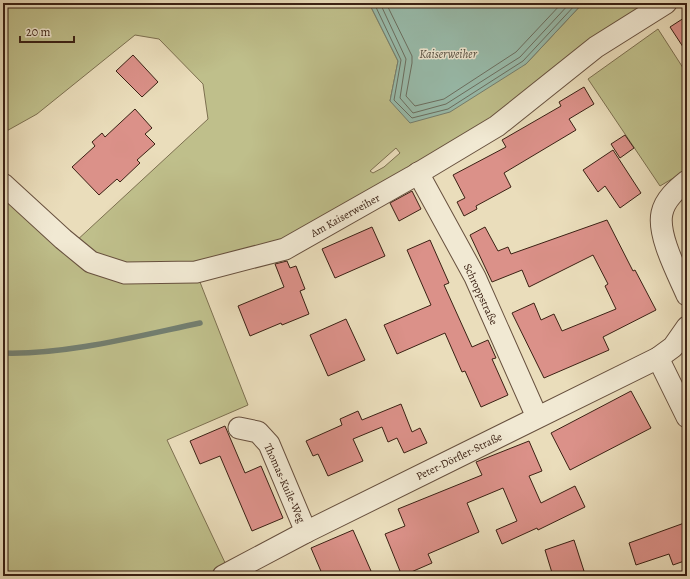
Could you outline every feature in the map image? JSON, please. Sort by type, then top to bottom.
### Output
[{"type":"street","name":"Am Kaiserweiher","points":[[3,184],[63,239],[91,262],[125,273],[196,272],[285,249],[497,126],[590,51],[666,3]]},
{"type":"street","name":"Schroppstraße","points":[[418,173],[475,277],[537,417]]},
{"type":"street","points":[[687,181],[674,191],[662,212],[662,230],[687,295]]},
{"type":"street","name":"Peter-Dörfler-Straße","points":[[223,576],[306,532],[658,358],[673,347],[687,327]]},
{"type":"street","points":[[658,358],[687,417]]},
{"type":"street","name":"Thomas-Kuile-Weg","points":[[239,428],[258,432],[269,444],[306,532]]},
{"type":"green space","points":[[3,3],[369,3],[398,61],[390,101],[526,64],[583,3],[659,3],[495,124],[282,243],[198,277],[248,405],[167,440],[228,569],[215,576],[3,576],[3,179],[75,242],[208,119],[203,84],[159,39],[135,35],[37,114],[3,133]],"holes":[[[396,148],[400,153],[384,167],[373,173],[370,171]]]},
{"type":"green space","points":[[658,29],[687,74],[687,170],[660,186],[588,79]]},
{"type":"water","name":"Kaiserweiher","points":[[369,3],[583,3],[526,64],[450,112],[410,123],[390,101],[398,61]]},
{"type":"building","points":[[687,16],[687,53],[670,27]]},
{"type":"building","points":[[133,55],[158,82],[142,97],[116,71]]},
{"type":"building","points":[[584,87],[594,104],[569,119],[576,130],[504,173],[511,187],[476,206],[477,209],[464,216],[457,202],[465,198],[453,175],[506,147],[502,140],[561,106],[559,102]]},
{"type":"building","points":[[135,109],[152,128],[145,134],[155,144],[137,160],[140,163],[120,182],[117,179],[99,195],[72,167],[95,146],[92,142],[102,133],[105,137]]},
{"type":"building","points":[[625,135],[634,148],[620,158],[611,144]]},
{"type":"building","points":[[613,150],[641,193],[620,208],[605,186],[598,192],[583,170]]},
{"type":"building","points":[[412,191],[421,209],[399,221],[390,203]]},
{"type":"building","points":[[607,220],[633,271],[635,270],[656,310],[603,337],[609,350],[544,378],[512,313],[534,303],[541,320],[554,314],[562,331],[616,309],[605,286],[608,284],[593,255],[529,287],[522,270],[492,282],[470,235],[485,227],[498,251],[508,247],[511,254]]},
{"type":"building","points":[[372,227],[385,256],[335,278],[322,249]]},
{"type":"building","points":[[430,240],[449,283],[444,285],[472,347],[488,340],[496,358],[492,359],[508,395],[481,407],[465,371],[462,372],[445,333],[397,354],[384,325],[431,305],[407,250]]},
{"type":"building","points":[[287,261],[290,268],[296,266],[305,289],[300,291],[309,314],[282,325],[281,323],[250,336],[238,306],[284,287],[275,264]]},
{"type":"building","points":[[346,319],[365,360],[328,376],[310,335]]},
{"type":"building","points":[[631,391],[651,428],[570,470],[551,433]]},
{"type":"building","points":[[401,404],[412,432],[420,428],[427,443],[404,453],[397,438],[388,442],[382,427],[353,439],[363,461],[328,476],[318,454],[313,456],[306,441],[342,425],[340,419],[358,411],[362,420]]},
{"type":"building","points":[[225,426],[245,473],[261,466],[283,518],[252,531],[220,456],[200,464],[190,441]]},
{"type":"building","points":[[529,441],[542,471],[529,476],[541,503],[575,486],[585,507],[538,530],[537,528],[502,544],[496,530],[517,521],[503,488],[467,503],[479,532],[428,554],[432,563],[402,576],[385,534],[405,526],[398,509],[482,475],[476,462]]},
{"type":"building","points":[[687,522],[687,560],[673,565],[669,554],[636,565],[629,543]]},
{"type":"building","points":[[353,530],[371,571],[360,576],[323,576],[311,548]]},
{"type":"building","points":[[574,540],[584,571],[569,576],[553,576],[545,550]]},
{"type":"waterway","points":[[3,353],[27,353],[77,348],[200,323]]}]
